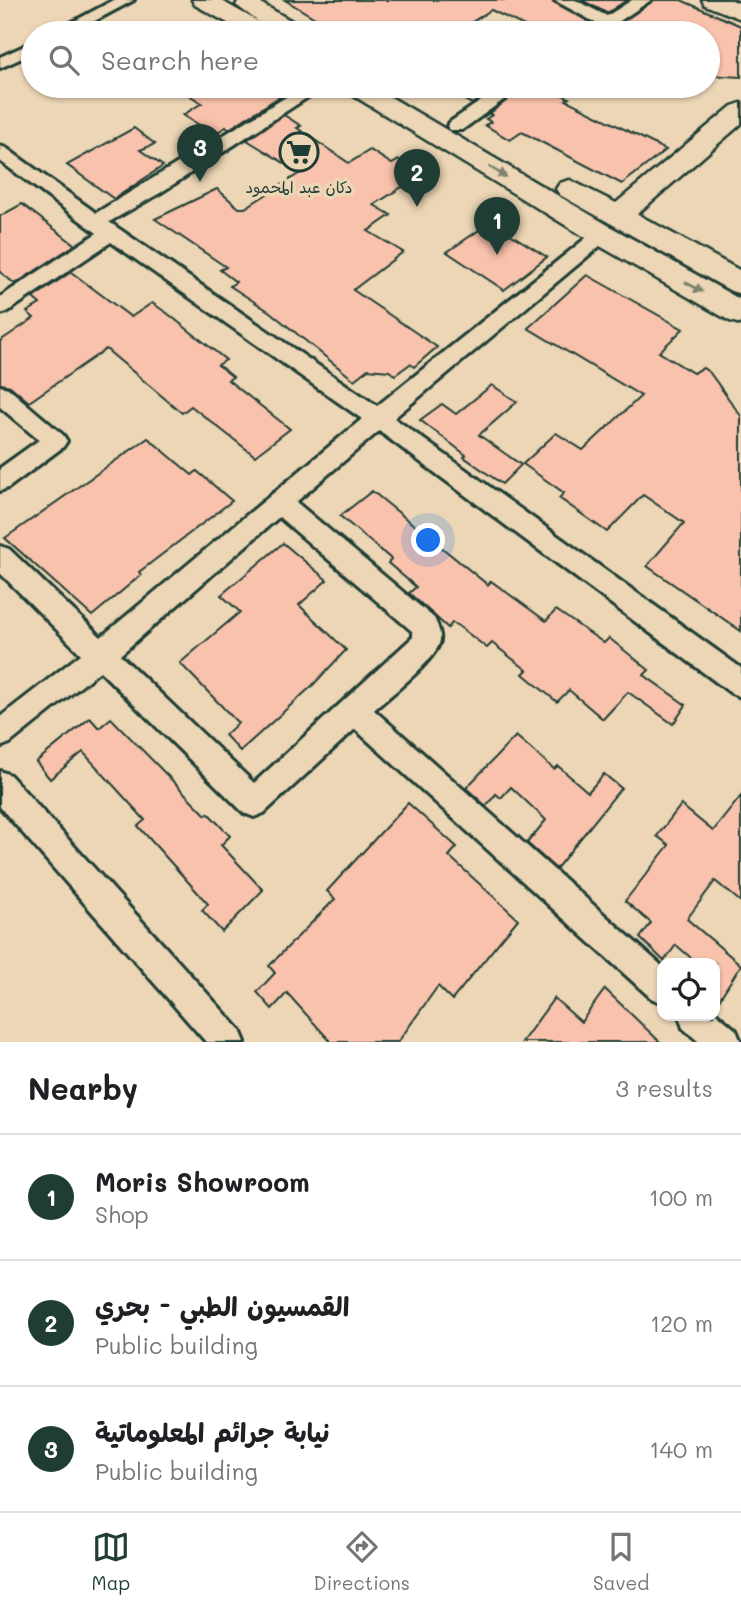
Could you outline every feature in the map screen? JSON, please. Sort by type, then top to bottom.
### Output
[{"type":"street","points":[[84,21],[127,0]]},
{"type":"street","points":[[203,0],[241,21]]},
{"type":"street","points":[[238,0],[275,21]]},
{"type":"street","points":[[562,0],[606,21]]},
{"type":"street","points":[[610,21],[643,0]]},
{"type":"street","points":[[713,0],[741,12]]},
{"type":"street","points":[[0,63],[21,53]]},
{"type":"street","points":[[0,307],[153,189],[297,98]]},
{"type":"street","points":[[377,98],[611,225],[741,284]]},
{"type":"street","points":[[407,98],[456,126],[611,225],[741,313]]},
{"type":"street","points":[[456,126],[497,98]]},
{"type":"street","points":[[0,734],[100,655],[378,418],[611,225],[741,111]]},
{"type":"street","points":[[0,152],[103,228],[378,418],[741,684]]},
{"type":"street","points":[[0,394],[55,441],[0,481]]},
{"type":"street","points":[[0,557],[254,803],[356,712],[427,640],[425,626],[280,503]]},
{"type":"street","points":[[356,712],[657,982]]},
{"type":"street","points":[[0,785],[228,1042]]},
{"type":"street","points":[[701,1021],[724,1042]]},
{"type":"street","points":[[735,1042],[741,1032]]},
{"type":"building","points":[[285,0],[552,0],[588,21],[514,21],[491,10],[474,21],[320,21]]},
{"type":"building","points":[[581,0],[627,0],[607,13]]},
{"type":"building","points":[[654,0],[681,0],[741,26],[741,77],[720,76],[720,21],[623,21]]},
{"type":"building","points":[[194,98],[277,98],[229,129],[226,127],[214,134],[183,115],[202,103]]},
{"type":"building","points":[[461,98],[481,98],[472,104]]},
{"type":"building","points":[[510,98],[569,98],[566,100],[666,150],[622,184],[522,132],[510,140],[485,125],[491,122],[486,119],[492,115],[489,114]]},
{"type":"building","points":[[284,115],[301,126],[297,128],[349,163],[370,150],[392,164],[399,160],[422,174],[374,205],[391,215],[368,231],[403,252],[353,290],[437,347],[414,367],[410,364],[395,375],[389,371],[368,369],[354,380],[270,312],[230,286],[236,282],[220,270],[226,267],[155,219],[217,189],[239,208],[245,208],[300,173],[247,140]]},
{"type":"building","points":[[134,128],[155,144],[140,150],[163,166],[114,199],[67,165]]},
{"type":"building","points":[[22,204],[75,245],[15,284],[0,272],[0,216]]},
{"type":"building","points":[[491,222],[547,257],[504,290],[447,252]]},
{"type":"building","points":[[71,272],[131,317],[152,303],[167,313],[226,360],[218,365],[233,377],[228,380],[290,429],[255,456],[191,406],[182,413],[106,349],[29,402],[10,386],[0,384],[0,341],[34,318],[27,312],[40,304],[33,298]]},
{"type":"building","points":[[587,275],[683,329],[659,352],[693,373],[703,368],[710,373],[741,416],[741,631],[647,566],[684,523],[643,495],[607,532],[559,498],[564,493],[523,464],[556,433],[583,450],[641,396],[528,328]]},
{"type":"building","points":[[492,385],[517,402],[479,435],[521,465],[502,484],[420,420],[442,404],[456,414]]},
{"type":"building","points":[[148,438],[192,475],[197,471],[232,501],[139,572],[141,575],[92,616],[5,538]]},
{"type":"building","points":[[372,491],[488,585],[491,581],[546,621],[556,610],[604,643],[609,638],[649,670],[644,675],[686,705],[673,724],[628,692],[603,719],[569,690],[557,702],[523,674],[527,670],[492,643],[487,648],[457,625],[452,623],[448,628],[409,593],[416,587],[388,563],[391,559],[340,516]]},
{"type":"building","points":[[283,543],[327,580],[299,605],[346,650],[312,686],[240,751],[225,735],[238,723],[180,663],[240,612],[221,595]]},
{"type":"building","points":[[90,718],[99,728],[111,718],[230,836],[221,845],[263,890],[222,932],[202,910],[208,904],[138,826],[145,820],[83,752],[50,779],[36,762]]},
{"type":"building","points":[[516,736],[554,769],[558,766],[588,792],[604,774],[621,788],[556,869],[527,843],[546,820],[511,787],[501,798],[496,794],[486,806],[466,788]]},
{"type":"building","points":[[741,796],[741,902],[715,881],[687,919],[741,965],[720,998],[720,958],[691,958],[676,945],[666,958],[661,958],[640,938],[651,923],[625,901],[669,845],[657,836],[681,805],[713,831]]},
{"type":"building","points":[[408,803],[457,847],[449,856],[518,919],[452,1000],[438,986],[398,1042],[331,1042],[287,993],[272,1009],[257,992],[275,973],[269,966],[335,899],[327,891]]},
{"type":"building","points":[[605,989],[660,1042],[522,1042],[554,998],[581,1022]]},
{"type":"place","name":"دكان عبد المحمود","points":[[299,152]]},
{"type":"place","name":"نيابة جرائم المعلوماتية","points":[[200,182]]},
{"type":"place","name":"القمسيون الطبي - بحري","points":[[417,207]]},
{"type":"place","name":"Moris Showroom","points":[[497,255]]}]
